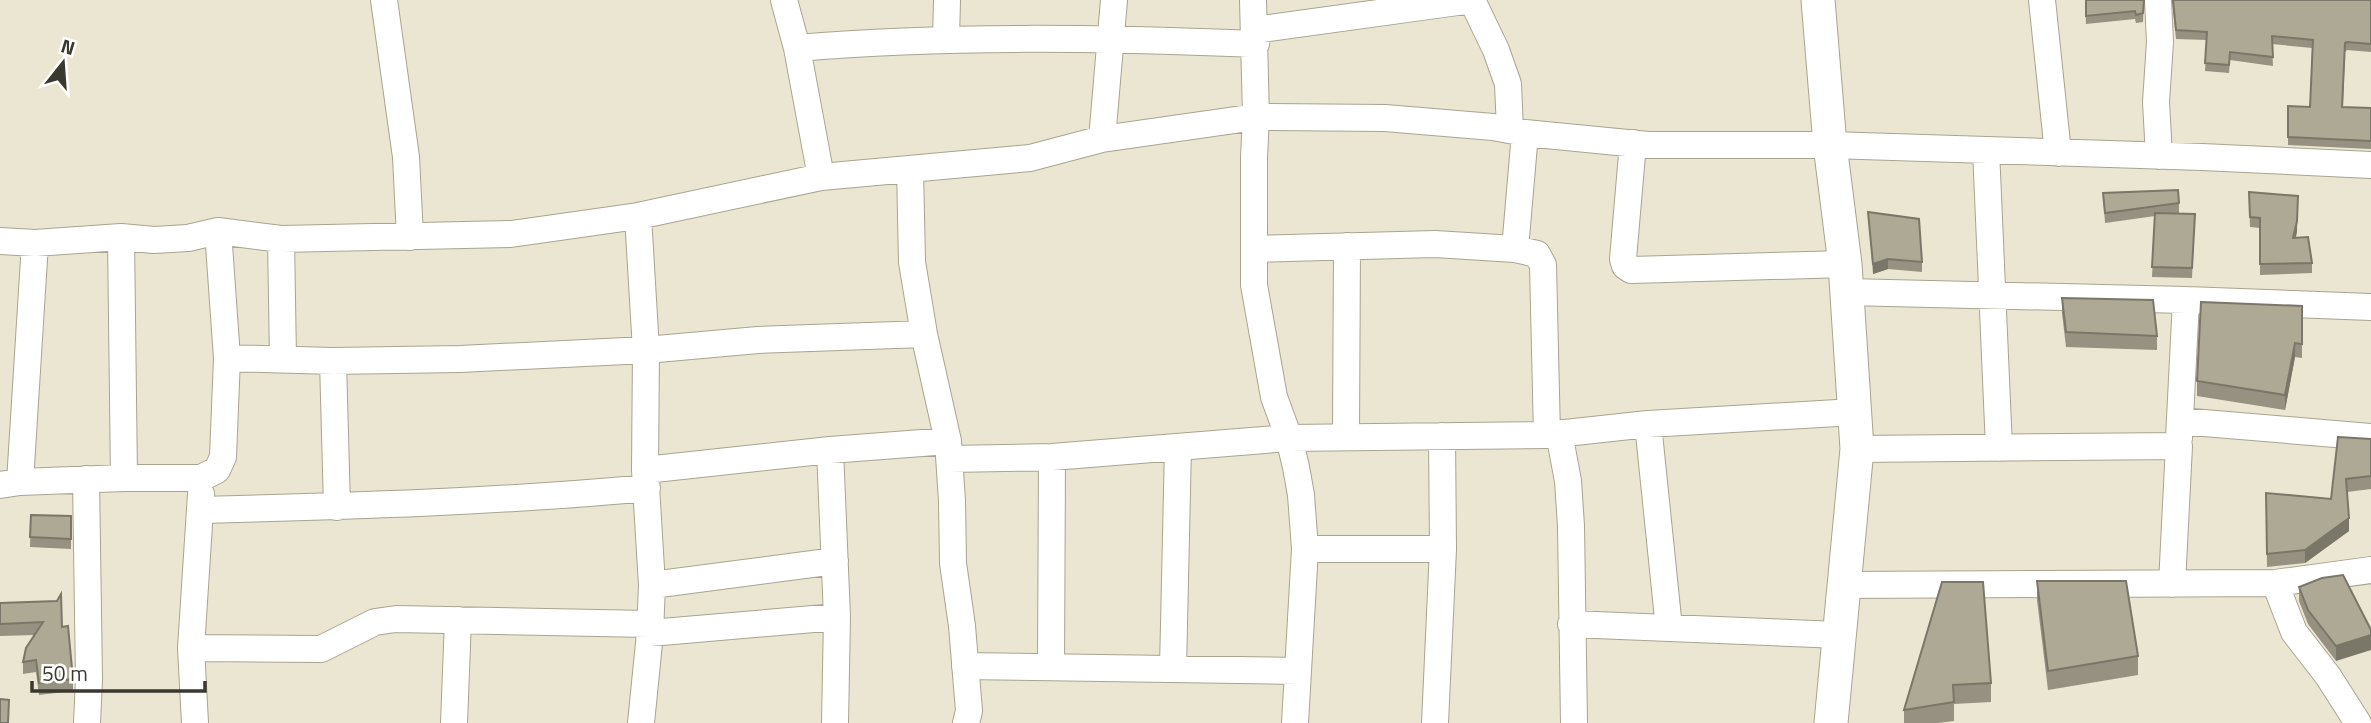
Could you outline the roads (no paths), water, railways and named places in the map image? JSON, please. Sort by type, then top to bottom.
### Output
[{"type":"street","points":[[384,0],[406,157],[410,237]]},
{"type":"street","points":[[784,0],[797,48],[821,177]]},
{"type":"street","points":[[946,40],[947,0]]},
{"type":"street","points":[[1102,139],[1114,0]]},
{"type":"street","points":[[1253,0],[1256,37],[1254,285],[1273,397],[1289,438],[1301,495],[1305,549],[1295,723]]},
{"type":"street","points":[[797,48],[864,42],[946,40],[1256,37],[1472,0],[1496,50],[1507,83],[1517,132],[1515,249]]},
{"type":"street","points":[[1818,0],[1830,145],[1846,278],[1857,449],[1831,723]]},
{"type":"street","points":[[2042,0],[2058,153]]},
{"type":"street","points":[[2158,0],[2160,43],[2156,102],[2159,156]]},
{"type":"street","points":[[0,240],[35,243],[121,237],[154,240],[188,238],[219,230],[281,239],[511,234],[638,216],[821,177],[1030,158],[1102,139],[1256,117],[1385,118],[1648,145],[1830,145],[2371,165]]},
{"type":"street","points":[[1633,143],[1623,259],[1625,266],[1632,270],[1846,278],[1992,296],[2371,307]]},
{"type":"street","points":[[1986,150],[1999,448]]},
{"type":"street","points":[[910,169],[912,262],[924,334],[949,450],[953,563],[962,626],[969,711],[966,723]]},
{"type":"street","points":[[636,722],[650,629],[652,585],[646,479],[646,350],[638,216]]},
{"type":"street","points":[[35,243],[10,484],[86,479],[201,478],[217,470],[223,457],[227,358],[219,230]]},
{"type":"street","points":[[121,237],[124,478]]},
{"type":"street","points":[[281,239],[283,359]]},
{"type":"street","points":[[1254,249],[1435,244],[1515,249],[1537,254],[1543,265],[1553,434],[1568,481],[1574,723]]},
{"type":"street","points":[[1346,435],[1347,246]]},
{"type":"street","points":[[2172,584],[2186,300]]},
{"type":"street","points":[[227,358],[333,361],[460,359],[646,350],[758,340],[924,334]]},
{"type":"street","points":[[333,361],[337,507]]},
{"type":"street","points":[[201,510],[337,507],[553,496],[830,450],[949,450],[1052,457],[1289,438],[1346,435],[1553,434],[1647,424],[1854,412]]},
{"type":"street","points":[[1647,424],[1669,628]]},
{"type":"street","points":[[1857,449],[1999,448],[2180,434],[2371,437]]},
{"type":"street","points":[[1435,723],[1443,549],[1443,436]]},
{"type":"street","points":[[1173,669],[1178,447]]},
{"type":"street","points":[[830,450],[837,617],[835,723]]},
{"type":"street","points":[[1051,667],[1052,457]]},
{"type":"street","points":[[195,723],[191,648],[201,478]]},
{"type":"street","points":[[86,479],[89,679],[87,723]]},
{"type":"street","points":[[1305,549],[1443,549]]},
{"type":"street","points":[[652,585],[835,561]]},
{"type":"street","points":[[1843,585],[2275,583],[2371,570]]},
{"type":"street","points":[[2275,583],[2294,632],[2328,676],[2358,723]]},
{"type":"street","points":[[191,648],[321,649],[375,622],[396,619],[650,629],[837,617]]},
{"type":"street","points":[[454,723],[458,620]]},
{"type":"street","points":[[1571,624],[1839,635]]},
{"type":"street","points":[[965,666],[1298,671]]}]
